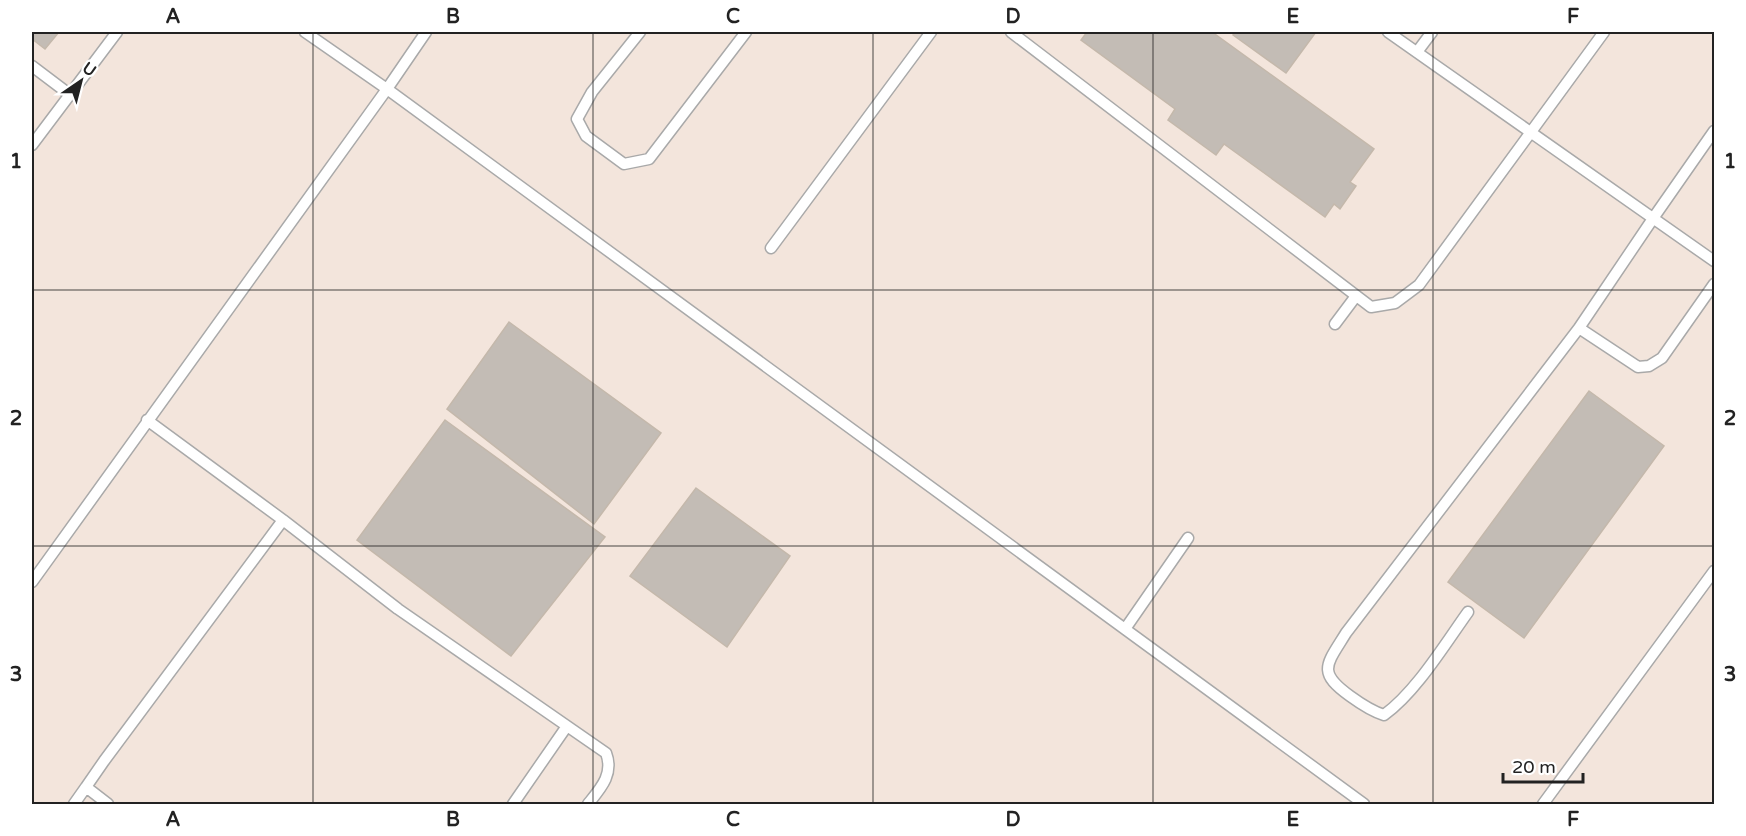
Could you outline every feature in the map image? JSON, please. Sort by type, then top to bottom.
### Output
[{"type":"lane","points":[[32,145],[117,32]]},
{"type":"lane","points":[[305,32],[387,89],[1364,804]]},
{"type":"lane","points":[[32,582],[426,32]]},
{"type":"lane","points":[[640,32],[592,92],[577,120],[586,136],[624,164],[649,159],[746,32]]},
{"type":"lane","points":[[771,248],[931,32]]},
{"type":"lane","points":[[1011,32],[1371,307],[1395,303],[1419,285],[1604,32]]},
{"type":"lane","points":[[1388,32],[1714,261]]},
{"type":"lane","points":[[1417,52],[1432,32]]},
{"type":"lane","points":[[32,66],[69,94]]},
{"type":"lane","points":[[1468,612],[1414,685],[1384,715],[1373,712],[1333,684],[1328,674],[1330,660],[1346,633],[1580,328],[1714,131]]},
{"type":"lane","points":[[1580,328],[1638,367],[1649,366],[1662,358],[1714,284]]},
{"type":"lane","points":[[1335,324],[1356,296]]},
{"type":"lane","points":[[147,420],[283,520],[398,609],[606,753],[610,764],[607,777],[588,804]]},
{"type":"lane","points":[[74,804],[283,520]]},
{"type":"lane","points":[[1125,629],[1188,538]]},
{"type":"lane","points":[[1543,804],[1714,571]]},
{"type":"lane","points":[[513,804],[567,726]]},
{"type":"lane","points":[[86,787],[108,804]]},
{"type":"shaded area","points":[[32,32],[1714,32],[1714,804],[32,804]]},
{"type":"building","points":[[32,32],[59,32],[45,49],[32,39]]},
{"type":"building","points":[[1087,32],[1212,32],[1374,149],[1350,182],[1356,186],[1340,209],[1334,204],[1325,217],[1224,144],[1216,155],[1168,120],[1175,109],[1081,40]]},
{"type":"building","points":[[1236,32],[1316,32],[1286,73],[1233,35]]},
{"type":"building","points":[[509,322],[661,433],[594,524],[447,409]]},
{"type":"building","points":[[1589,391],[1664,446],[1524,638],[1448,582]]},
{"type":"building","points":[[445,420],[605,537],[511,656],[357,540]]},
{"type":"building","points":[[696,488],[790,556],[727,647],[630,576]]}]
